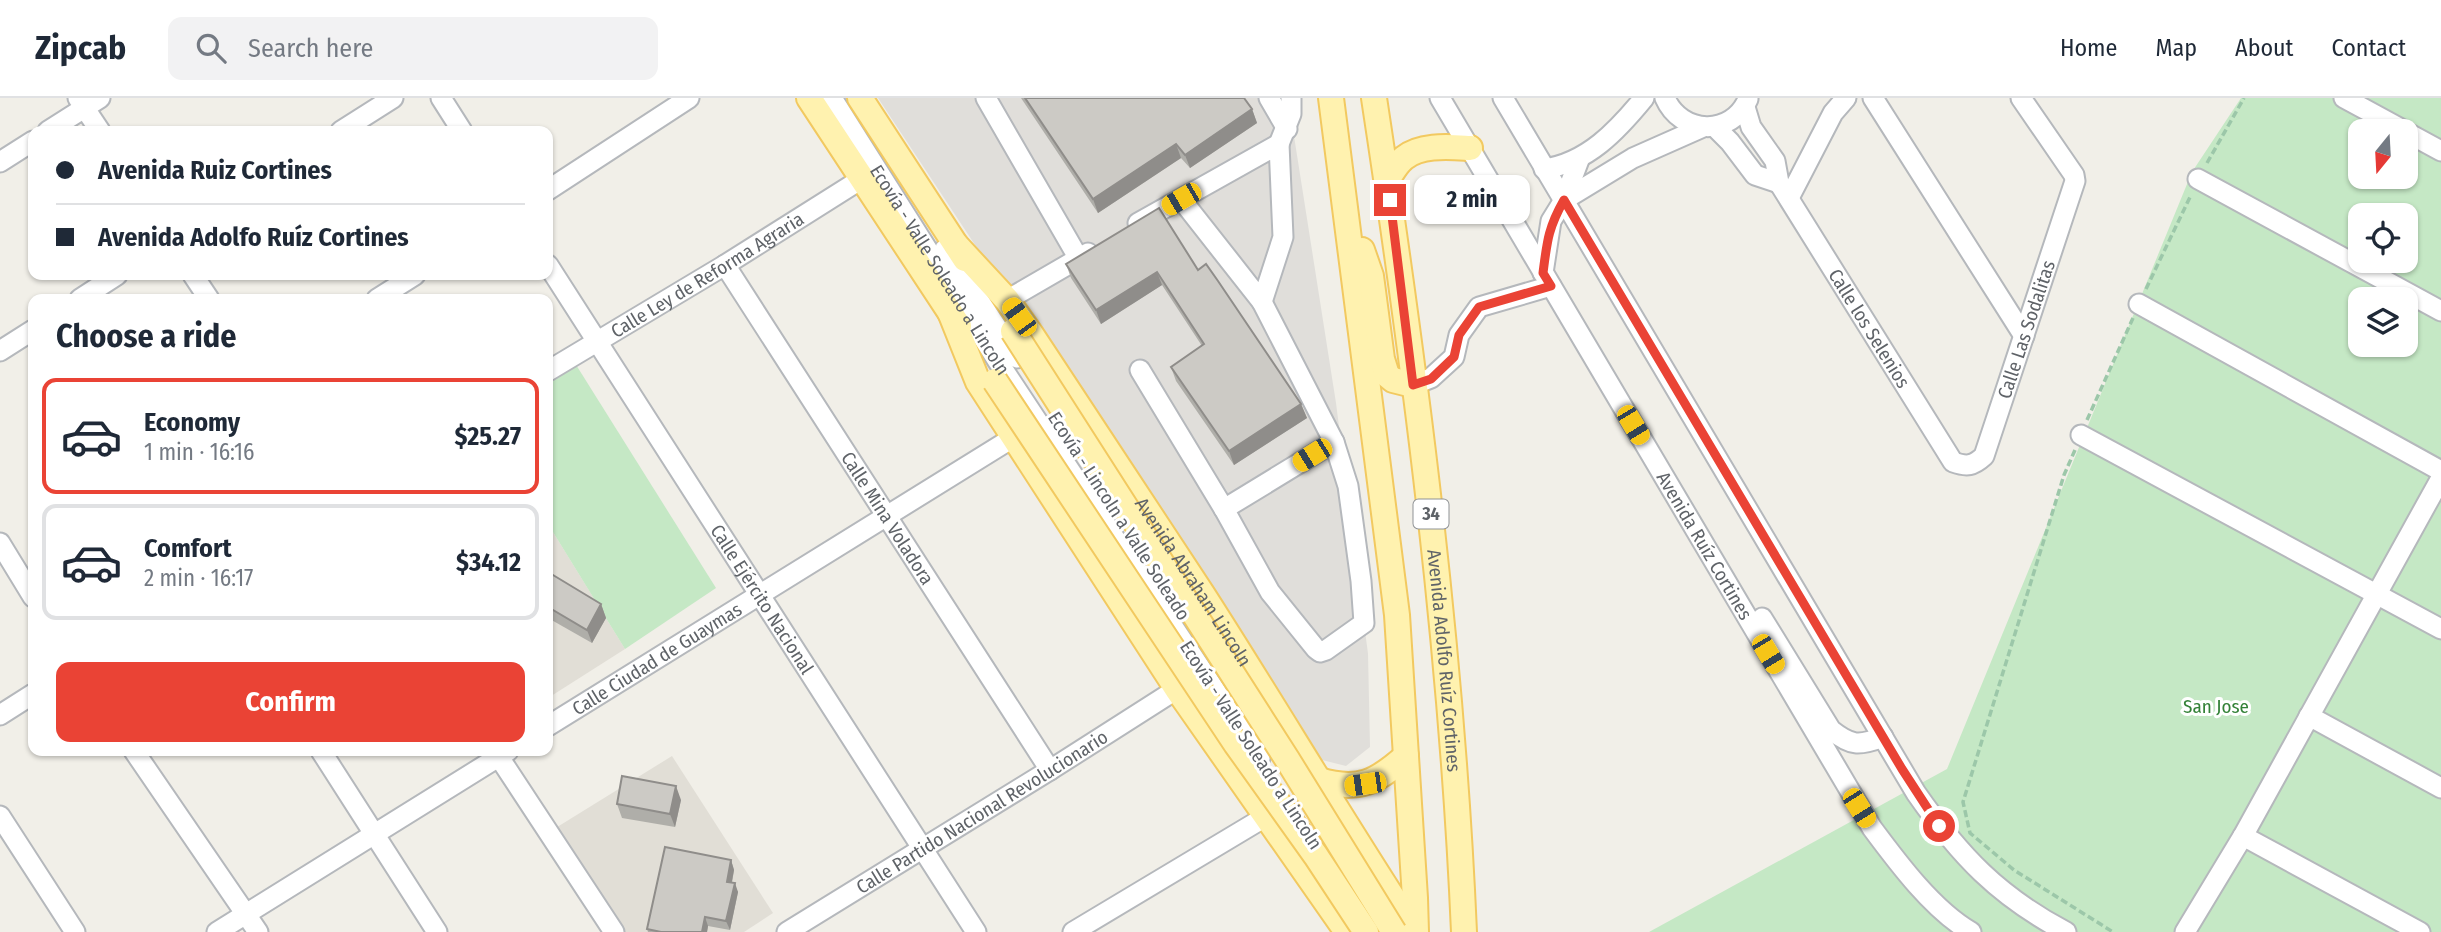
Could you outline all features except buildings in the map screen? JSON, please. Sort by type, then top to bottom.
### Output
[{"type":"main road","points":[[809,98],[1236,744],[1316,856],[1369,922],[1411,832]]},
{"type":"main road","name":"Avenida Abraham Lincoln","points":[[860,98],[1013,331],[1287,759],[1394,932]]},
{"type":"main road","name":"34","points":[[1331,98],[1397,615],[1415,932]]},
{"type":"main road","name":"Avenida Adolfo Ruíz Cortines","points":[[1374,98],[1428,482],[1461,862],[1464,932]]},
{"type":"main road","points":[[1387,180],[1404,158],[1419,151],[1443,147],[1470,148]]},
{"type":"main road","points":[[1345,215],[1371,276],[1382,359],[1387,375],[1393,380],[1413,385]]},
{"type":"main road","name":"Avenida Abraham Lincoln","points":[[956,244],[1007,300],[1203,595],[1319,780],[1342,820],[1369,922]]},
{"type":"main road","name":"Avenida Abraham Lincoln","points":[[950,312],[978,382],[1177,689],[1294,856],[1369,922],[1415,932]]},
{"type":"main road","points":[[1319,780],[1335,785],[1365,784],[1380,777],[1406,756]]},
{"type":"main road","points":[[1294,856],[1314,861],[1330,852],[1342,820]]},
{"type":"main road","points":[[1446,932],[1461,862]]},
{"type":"street","points":[[349,126],[393,98]]},
{"type":"street","points":[[441,98],[459,126]]},
{"type":"street","points":[[553,187],[690,98]]},
{"type":"street","name":"Ecovía - Valle Soleado a Lincoln","points":[[832,98],[997,360],[1330,852],[1369,922]]},
{"type":"street","name":"Ecovía - Lincoln a Valle Soleado","points":[[847,98],[1330,852]]},
{"type":"street","points":[[986,98],[1079,259]]},
{"type":"street","points":[[1269,98],[1283,136]]},
{"type":"street","points":[[1262,302],[1283,237],[1283,136],[1292,106],[1291,98]]},
{"type":"street","name":"Avenida Ruíz Cortines","points":[[1440,98],[1872,828],[1901,868],[1930,898],[1970,932]]},
{"type":"street","points":[[1503,98],[1931,815],[1969,862],[2005,894],[2066,932]]},
{"type":"street","points":[[1544,169],[1578,160],[1616,131],[1644,98]]},
{"type":"street","points":[[1665,98],[1680,119],[1709,127],[1730,142],[1755,175],[1784,191],[1833,113],[1846,98]]},
{"type":"street","points":[[1873,98],[2024,336]]},
{"type":"street","name":"Calle Las Sodalitas","points":[[1965,466],[1975,464],[1984,456],[2075,181],[2074,175],[2021,98]]},
{"type":"street","points":[[2344,98],[2382,119]]},
{"type":"street","points":[[55,126],[88,101],[98,126]]},
{"type":"street","points":[[1564,200],[1633,158],[1709,127],[1727,123],[1747,102]]},
{"type":"street","name":"Calle los Selenios","points":[[1747,102],[1751,127],[1775,161],[1784,191],[1953,462],[1965,466]]},
{"type":"street","points":[[1125,231],[1283,136]]},
{"type":"street","points":[[2418,139],[2441,151]]},
{"type":"street","points":[[0,162],[28,144]]},
{"type":"street","points":[[1413,385],[1431,379],[1454,357],[1459,335],[1479,307],[1547,279],[1548,234],[1551,222],[1564,200],[1578,160]]},
{"type":"street","name":"Calle Ley de Reforma Agraria","points":[[553,368],[863,178]]},
{"type":"street","points":[[2198,179],[2441,311]]},
{"type":"street","points":[[1140,370],[1224,509],[1270,592],[1316,649],[1320,652],[1325,650],[1362,625],[1362,581],[1348,486],[1334,442],[1262,302],[1181,199]]},
{"type":"street","points":[[1007,300],[1102,245]]},
{"type":"street","name":"Calle Mina Voladora","points":[[725,265],[1051,770]]},
{"type":"street","name":"Calle Ejército Nacional","points":[[553,273],[976,932]]},
{"type":"street","points":[[88,294],[109,280]]},
{"type":"street","points":[[385,294],[407,280]]},
{"type":"street","points":[[2139,304],[2441,471]]},
{"type":"street","points":[[0,351],[28,333]]},
{"type":"street","points":[[2081,435],[2441,629]]},
{"type":"street","name":"Calle Ciudad de Guaymas","points":[[553,723],[1014,437]]},
{"type":"street","points":[[1224,509],[1334,442]]},
{"type":"street","points":[[2185,932],[2243,836],[2441,478]]},
{"type":"street","points":[[1701,541],[1732,569],[1831,730],[1843,740],[1862,745],[1883,737]]},
{"type":"street","points":[[0,543],[28,589]]},
{"type":"street","name":"Calle Partido Nacional Revolucionario","points":[[787,932],[1051,770],[1177,689]]},
{"type":"street","points":[[0,715],[28,697]]},
{"type":"street","points":[[2309,716],[2441,788]]},
{"type":"street","points":[[137,756],[258,932]]},
{"type":"street","points":[[324,756],[437,932]]},
{"type":"street","points":[[217,932],[496,756]]},
{"type":"street","points":[[503,756],[614,932]]},
{"type":"street","points":[[0,816],[75,932]]},
{"type":"street","points":[[1073,932],[1265,817]]},
{"type":"street","points":[[2243,836],[2420,932]]},
{"type":"street","points":[[1369,922],[1394,932]]},
{"type":"path","points":[[1964,802],[1970,833],[2014,870],[2113,932]]},
{"type":"shaded area","points":[[878,98],[1288,98],[1336,403],[1368,654],[1370,747],[1346,766],[1314,758]]},
{"type":"shaded area","points":[[553,532],[625,649],[553,695]]},
{"type":"shaded area","points":[[672,756],[773,913],[744,932],[618,932],[554,829]]},
{"type":"green space","name":"San Jose","points":[[2241,98],[2441,98],[2441,932],[1649,932],[1947,769],[2192,172]]},
{"type":"green space","points":[[573,360],[716,588],[625,649],[553,532],[553,373]]},
{"type":"route","points":[[1390,200],[1413,385],[1431,379],[1454,357],[1459,335],[1479,307],[1551,286],[1543,273],[1548,234],[1551,222],[1564,200],[1916,793],[1939,826]]}]
